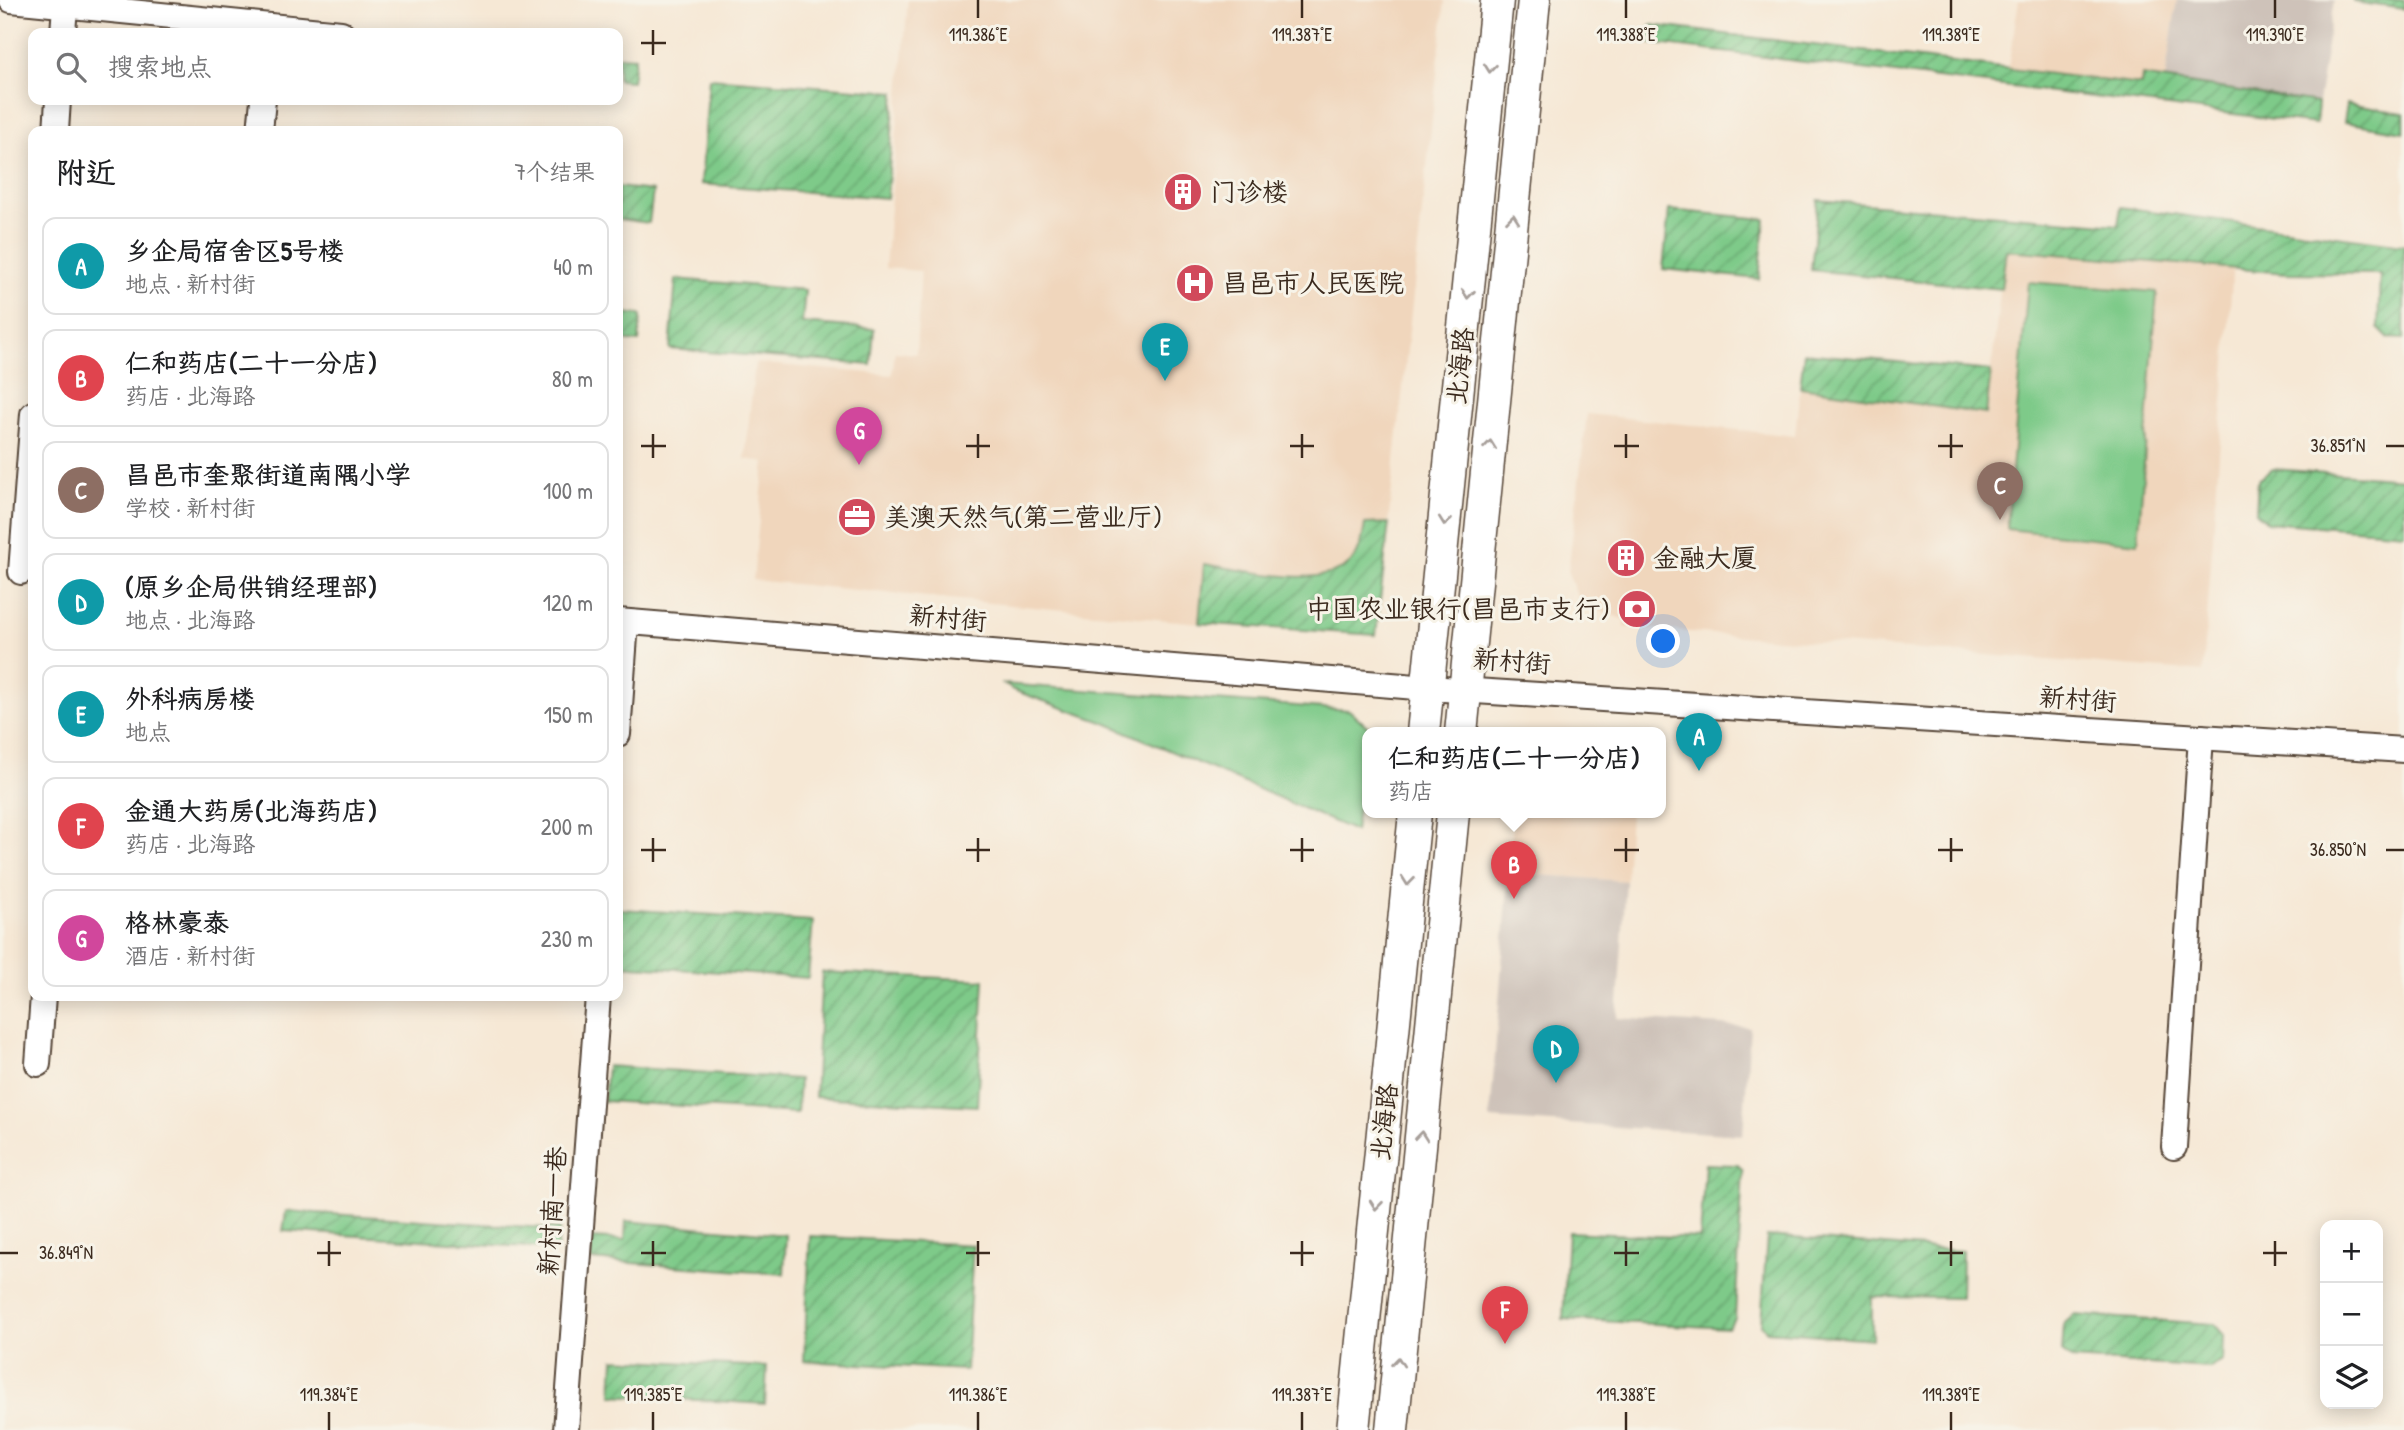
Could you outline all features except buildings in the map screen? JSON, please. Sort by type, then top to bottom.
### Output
[{"type":"main road","name":"北海路","points":[[1424,727],[1497,0]]},
{"type":"main road","name":"北海路","points":[[1462,727],[1534,0]]},
{"type":"main road","name":"北海路","points":[[1353,1430],[1414,818]]},
{"type":"main road","name":"北海路","points":[[1392,1430],[1453,818]]},
{"type":"street","points":[[11,0],[253,28]]},
{"type":"street","points":[[63,28],[65,6]]},
{"type":"street","points":[[56,126],[58,105]]},
{"type":"street","points":[[260,126],[263,105]]},
{"type":"street","points":[[18,572],[28,467]]},
{"type":"street","name":"新村街","points":[[623,621],[1428,688],[1466,688],[2404,750]]},
{"type":"street","points":[[2174,1147],[2201,737]]},
{"type":"street","points":[[38,1064],[43,1001]]},
{"type":"street","name":"新村南一巷","points":[[566,1430],[598,1001]]},
{"type":"shaded area","name":"昌邑市人民医院","points":[[908,0],[1445,0],[1376,635],[1199,623],[753,580],[765,462],[745,459],[755,363],[892,375],[895,352],[916,354],[921,271],[885,268]]},
{"type":"shaded area","points":[[2019,0],[2177,0],[2165,80],[2141,85],[2008,68]]},
{"type":"shaded area","points":[[2177,0],[2334,0],[2318,103],[2165,80]]},
{"type":"shaded area","points":[[2005,250],[2233,267],[2203,672],[1625,627],[1625,620],[1589,607],[1577,595],[1568,573],[1587,414],[1795,436],[1800,387],[1986,414]]},
{"type":"shaded area","points":[[1514,818],[1630,818],[1626,881],[1509,873]]},
{"type":"shaded area","points":[[1509,873],[1626,881],[1617,1018],[1750,1027],[1743,1135],[1490,1119]]},
{"type":"green space","points":[[2404,0],[2404,9],[2353,2]]},
{"type":"green space","points":[[1651,25],[2141,85],[2142,76],[2318,103],[2316,124],[1648,43]]},
{"type":"green space","points":[[623,56],[635,57],[632,81],[623,80]]},
{"type":"green space","points":[[709,78],[895,92],[887,198],[701,184]]},
{"type":"green space","points":[[2347,104],[2404,113],[2404,132],[2344,122]]},
{"type":"green space","points":[[623,188],[653,191],[649,223],[623,220]]},
{"type":"green space","points":[[1818,200],[2118,225],[2121,207],[2404,245],[2404,339],[2388,338],[2378,328],[2380,274],[2287,273],[2006,250],[2001,289],[1811,270]]},
{"type":"green space","points":[[1669,210],[1765,219],[1759,279],[1663,269]]},
{"type":"green space","points":[[676,279],[805,290],[802,323],[874,329],[871,365],[670,349]]},
{"type":"green space","points":[[2028,282],[2157,292],[2138,543],[2007,529]]},
{"type":"green space","points":[[623,313],[641,315],[639,342],[623,340]]},
{"type":"green space","points":[[1804,353],[1991,371],[1986,414],[1800,387]]},
{"type":"green space","points":[[2273,469],[2404,479],[2404,533],[2267,522],[2256,512],[2258,480]]},
{"type":"green space","points":[[1389,523],[1376,635],[1199,623],[1204,564],[1283,576],[1324,575],[1341,570],[1353,560],[1360,547],[1365,524]]},
{"type":"green space","points":[[1004,684],[1349,710],[1368,727],[1362,727],[1362,775],[1355,831],[1108,724],[1013,690]]},
{"type":"green space","points":[[623,909],[813,921],[808,978],[623,965]]},
{"type":"green space","points":[[822,972],[984,980],[977,1106],[815,1097]]},
{"type":"green space","points":[[607,1066],[799,1079],[797,1113],[604,1101]]},
{"type":"green space","points":[[1705,1164],[1738,1165],[1743,1171],[1735,1319],[1728,1328],[1563,1319],[1568,1232],[1700,1238]]},
{"type":"green space","points":[[286,1211],[560,1229],[557,1249],[283,1231]]},
{"type":"green space","points":[[626,1221],[786,1235],[784,1274],[591,1260],[592,1238],[625,1240]]},
{"type":"green space","points":[[810,1236],[973,1245],[966,1370],[804,1361]]},
{"type":"green space","points":[[1767,1236],[1962,1251],[1961,1298],[1872,1297],[1872,1339],[1767,1331],[1761,1325]]},
{"type":"green space","points":[[2074,1315],[2214,1324],[2224,1335],[2223,1361],[2210,1368],[2071,1359],[2062,1352],[2064,1324]]},
{"type":"green space","points":[[614,1359],[767,1367],[765,1404],[612,1395]]},
{"type":"place","name":"门诊楼","points":[[1183,192]]},
{"type":"place","name":"昌邑市人民医院","points":[[1195,283]]},
{"type":"place","name":"外科病房楼","points":[[1165,381]]},
{"type":"place","name":"格林豪泰","points":[[859,465]]},
{"type":"place","name":"美澳天然气(第二营业厅)","points":[[857,517]]},
{"type":"place","name":"昌邑市奎聚街道南隅小学","points":[[2000,520]]},
{"type":"place","name":"金融大厦","points":[[1626,558]]},
{"type":"place","name":"中国农业银行(昌邑市支行)","points":[[1637,609]]},
{"type":"place","name":"乡企局宿舍区5号楼","points":[[1699,771]]},
{"type":"place","name":"仁和药店(二十一分店)","points":[[1514,899]]},
{"type":"place","name":"(原乡企局供销经理部)","points":[[1556,1083]]},
{"type":"place","name":"金通大药房(北海药店)","points":[[1505,1344]]}]
